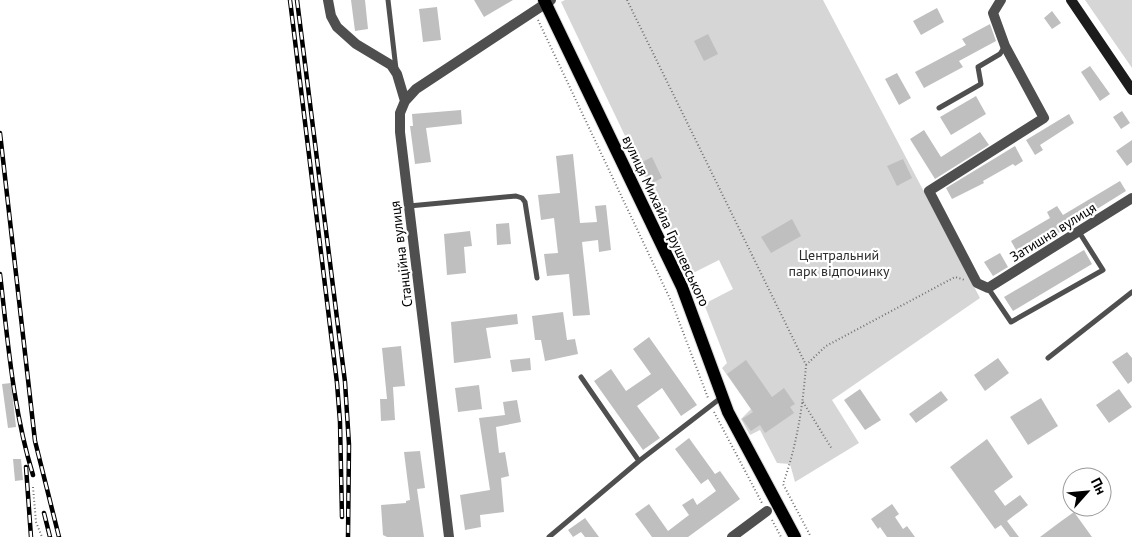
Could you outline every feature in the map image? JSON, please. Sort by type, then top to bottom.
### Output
[{"type":"main road","name":"вулиця Михайла Грушевського","points":[[547,1],[682,287],[722,397],[736,429],[795,537]]},
{"type":"street","points":[[328,0],[331,16],[336,27],[356,44],[391,65],[397,74]]},
{"type":"street","points":[[988,288],[977,282],[958,250],[929,191],[1044,118],[1006,46],[993,13],[1001,0]]},
{"type":"street","points":[[1071,0],[1132,90]]},
{"type":"street","points":[[405,100],[416,89],[547,1]]},
{"type":"street","name":"Станційна вулиця","points":[[397,74],[405,100],[400,113],[400,132],[448,537]]},
{"type":"street","name":"Затишна вулиця","points":[[988,288],[1132,198]]},
{"type":"street","points":[[732,537],[767,511]]},
{"type":"lane","points":[[388,0],[397,74]]},
{"type":"lane","points":[[940,108],[981,84],[978,67],[1000,54],[1006,46]]},
{"type":"lane","points":[[409,206],[516,196],[522,198],[525,202],[538,278]]},
{"type":"lane","points":[[988,288],[1011,322],[1104,270],[1079,232]]},
{"type":"lane","points":[[1048,358],[1132,292]]},
{"type":"lane","points":[[581,377],[639,461]]},
{"type":"lane","points":[[549,537],[639,461],[722,397]]},
{"type":"path","points":[[627,0],[806,365],[803,402],[790,464],[783,484],[811,537]]},
{"type":"path","points":[[534,11],[672,303],[711,405],[781,537]]},
{"type":"path","points":[[806,365],[826,346],[955,277],[972,282]]},
{"type":"path","points":[[803,402],[832,449]]},
{"type":"path","points":[[33,487],[36,522],[42,537]]},
{"type":"green space","name":"Центральний парк відпочинку","points":[[565,0],[823,0],[980,298],[832,400],[859,443],[795,482],[790,464],[777,463],[760,430],[750,435],[741,419],[751,409],[722,368],[727,363],[704,304],[733,289],[719,260],[691,274],[561,2]]},
{"type":"green space","points":[[1085,0],[1132,0],[1132,68]]},
{"type":"building","points":[[351,0],[365,0],[368,29],[355,31]]},
{"type":"building","points":[[474,0],[513,0],[484,17]]},
{"type":"building","points":[[437,7],[441,40],[423,42],[419,9]]},
{"type":"building","points":[[937,8],[944,22],[921,35],[913,21]]},
{"type":"building","points":[[1052,11],[1061,23],[1052,29],[1044,18]]},
{"type":"building","points":[[990,24],[996,41],[959,61],[963,67],[924,88],[915,72],[966,45],[962,39]]},
{"type":"building","points":[[708,34],[718,54],[704,61],[694,41]]},
{"type":"building","points":[[1090,66],[1110,94],[1100,101],[1081,72]]},
{"type":"building","points":[[897,73],[911,98],[899,105],[885,79]]},
{"type":"building","points":[[976,96],[986,114],[951,135],[940,117]]},
{"type":"building","points":[[461,110],[462,124],[426,128],[431,162],[415,164],[410,126],[413,126],[412,114]]},
{"type":"building","points":[[1122,111],[1130,123],[1121,129],[1113,117]]},
{"type":"building","points":[[1069,114],[1074,123],[1040,145],[1043,150],[1035,155],[1026,140]]},
{"type":"building","points":[[924,130],[941,157],[980,132],[989,145],[935,179],[910,139]]},
{"type":"building","points":[[1132,140],[1132,162],[1127,166],[1116,151]]},
{"type":"building","points":[[1015,146],[1023,161],[1015,166],[1013,164],[983,181],[984,183],[952,199],[946,188]]},
{"type":"building","points":[[573,154],[580,223],[597,222],[595,206],[606,205],[611,250],[599,252],[598,240],[582,242],[590,315],[573,316],[569,274],[547,276],[544,254],[558,253],[554,218],[541,220],[538,195],[560,193],[556,156]]},
{"type":"building","points":[[652,157],[662,178],[650,184],[640,163]]},
{"type":"building","points":[[903,159],[912,178],[897,186],[887,166]]},
{"type":"building","points":[[1120,181],[1126,191],[1020,257],[1011,241],[1050,218],[1047,212],[1057,206],[1063,215]]},
{"type":"building","points":[[792,219],[801,236],[771,253],[761,237]]},
{"type":"building","points":[[509,223],[511,244],[497,245],[496,224]]},
{"type":"building","points":[[470,231],[472,246],[464,247],[466,273],[447,275],[444,234]]},
{"type":"building","points":[[1084,250],[1092,264],[1013,311],[1004,297]]},
{"type":"building","points":[[1000,253],[1008,267],[993,276],[984,262]]},
{"type":"building","points":[[563,312],[567,340],[575,339],[578,354],[545,361],[541,340],[535,340],[532,316]]},
{"type":"building","points":[[517,314],[518,324],[486,328],[491,358],[454,363],[451,322]]},
{"type":"building","points":[[649,337],[697,405],[681,416],[662,388],[637,406],[660,438],[643,450],[594,381],[611,369],[626,391],[651,374],[633,349]]},
{"type":"building","points":[[401,346],[405,386],[393,387],[395,420],[381,421],[380,399],[387,399],[382,348]]},
{"type":"building","points":[[1127,352],[1132,358],[1132,381],[1128,384],[1112,362]]},
{"type":"building","points":[[530,358],[531,370],[512,372],[510,360]]},
{"type":"building","points":[[998,358],[1009,373],[985,391],[974,375]]},
{"type":"building","points":[[746,360],[772,397],[784,388],[795,404],[790,407],[794,413],[765,433],[760,425],[751,431],[742,419],[753,412],[727,374]]},
{"type":"building","points":[[11,383],[16,427],[8,428],[2,384]]},
{"type":"building","points":[[479,385],[482,409],[458,412],[455,388]]},
{"type":"building","points":[[860,389],[881,420],[865,430],[844,400]]},
{"type":"building","points":[[1119,389],[1132,407],[1109,423],[1096,405]]},
{"type":"building","points":[[941,391],[948,400],[916,423],[909,414]]},
{"type":"building","points":[[1041,398],[1058,426],[1028,445],[1010,417]]},
{"type":"building","points":[[517,400],[521,422],[496,427],[499,453],[505,452],[509,476],[501,478],[504,512],[480,515],[481,527],[465,530],[460,495],[490,490],[479,418],[505,415],[503,402]]},
{"type":"building","points":[[689,438],[715,474],[720,471],[740,499],[688,537],[652,537],[635,514],[649,504],[668,531],[689,515],[682,505],[693,498],[697,505],[716,491],[708,479],[701,484],[675,449]]},
{"type":"building","points":[[987,439],[1013,477],[994,491],[1005,506],[1020,495],[1028,505],[1007,521],[1019,537],[1010,537],[1001,525],[995,529],[950,467]]},
{"type":"building","points":[[420,451],[425,488],[417,489],[424,537],[387,537],[383,535],[381,505],[406,503],[406,501],[410,500],[404,452]]},
{"type":"building","points":[[13,459],[21,459],[23,480],[15,481]]},
{"type":"building","points":[[892,504],[899,514],[895,517],[903,529],[907,526],[915,537],[887,537],[871,519]]},
{"type":"building","points":[[1067,517],[1078,517],[1092,537],[1040,537]]},
{"type":"building","points":[[585,518],[599,537],[585,537],[581,532],[573,537],[568,530]]},
{"type":"railway","points":[[290,0],[337,383],[340,422],[342,517]]},
{"type":"railway","points":[[297,0],[345,382],[349,445],[348,537]]},
{"type":"railway","points":[[0,133],[35,441],[59,537]]},
{"type":"railway","points":[[0,274],[16,401],[33,475]]},
{"type":"railway","points":[[26,467],[31,537]]},
{"type":"railway","points":[[44,513],[50,537]]}]
